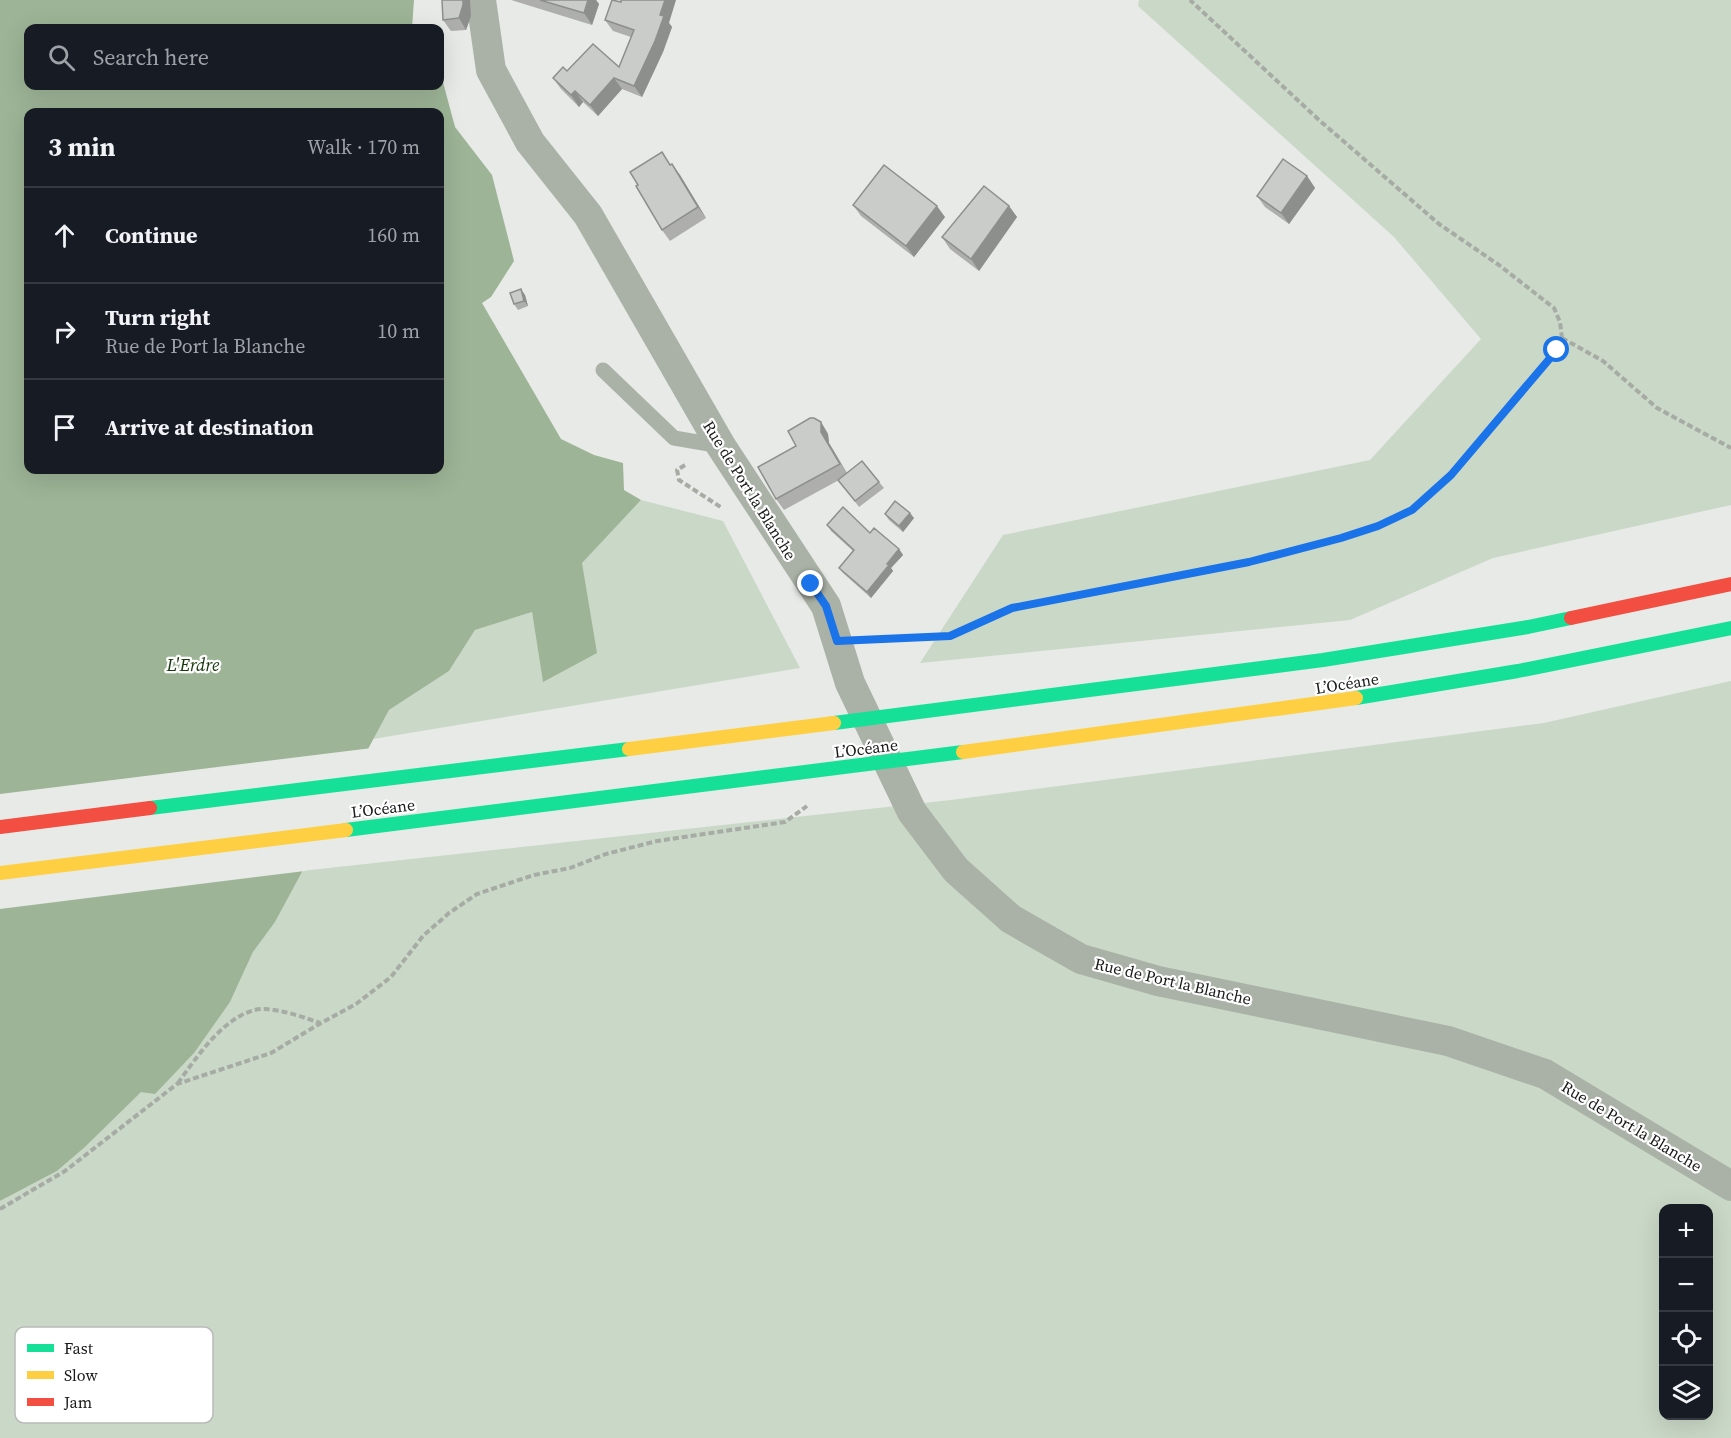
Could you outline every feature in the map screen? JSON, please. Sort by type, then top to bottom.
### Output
[{"type":"highway","name":"L’Océane","points":[[0,827],[1100,690],[1407,648],[1591,615],[1731,584]]},
{"type":"highway","name":"L’Océane","points":[[0,873],[1117,733],[1317,705],[1518,672],[1640,649],[1731,628]]},
{"type":"street","name":"Rue de Port la Blanche","points":[[481,0],[491,70],[530,142],[588,215],[721,446],[826,606],[850,683],[912,812],[956,870],[1011,919],[1081,959],[1158,981],[1448,1041],[1545,1074],[1731,1186]]},
{"type":"lane","points":[[603,370],[674,438],[721,446]]},
{"type":"path","points":[[837,641],[950,636],[1012,608],[1249,562],[1378,526],[1412,510],[1451,475],[1557,350],[1562,338],[1560,322],[1554,308],[1439,224],[1319,120],[1190,0]]},
{"type":"path","points":[[1562,338],[1603,361],[1657,408],[1731,448]]},
{"type":"path","points":[[721,446],[677,470],[679,480],[729,512]]},
{"type":"path","points":[[177,1084],[271,1053],[356,1004],[391,977],[423,936],[477,894],[534,875],[570,868],[606,854],[657,841],[785,822],[813,800]]},
{"type":"path","points":[[0,1209],[65,1171],[177,1084],[206,1044],[236,1017],[263,1009],[321,1023]]},
{"type":"shaded area","points":[[1139,0],[1731,0],[1731,505],[1493,558],[1350,620],[920,663],[1003,535],[1370,460],[1481,339],[1394,237],[1138,6]]},
{"type":"shaded area","points":[[641,500],[723,521],[800,668],[373,739],[389,710],[449,671],[475,630],[532,612],[543,681],[596,653],[581,563]]},
{"type":"shaded area","points":[[1731,681],[1731,1438],[0,1438],[0,1201],[57,1171],[85,1147],[230,1002],[253,952],[275,922],[301,871],[951,800],[1544,723]]},
{"type":"water","name":"L'Erdre","points":[[0,0],[414,0],[412,24],[24,24],[24,90],[444,90],[444,86],[455,127],[492,175],[514,261],[491,297],[482,303],[561,439],[594,455],[623,463],[624,490],[641,500],[582,563],[597,653],[543,682],[532,612],[475,630],[449,671],[389,710],[275,922],[253,952],[230,1002],[194,1053],[155,1094],[141,1092],[57,1171],[0,1201]]},
{"type":"pier","points":[[372,748],[305,871],[0,909],[0,794]]},
{"type":"building","points":[[442,0],[463,0],[459,18],[443,20]]},
{"type":"building","points":[[540,0],[588,0],[584,13]]},
{"type":"building","points":[[612,0],[621,2],[621,0],[665,0],[660,15],[664,16],[634,86],[614,78],[590,105],[575,91],[571,95],[553,78],[563,67],[567,71],[593,44],[619,67],[634,30],[605,20]]},
{"type":"building","points":[[662,152],[698,207],[662,230],[630,172]]},
{"type":"building","points":[[1283,159],[1307,176],[1281,213],[1257,196]]},
{"type":"building","points":[[884,165],[937,206],[906,246],[853,205]]},
{"type":"building","points":[[984,186],[1009,206],[971,259],[942,237]]},
{"type":"building","points":[[521,289],[524,301],[514,304],[510,293]]},
{"type":"building","points":[[810,418],[821,422],[821,432],[840,464],[776,499],[758,467],[796,446],[788,431]]},
{"type":"building","points":[[862,461],[879,482],[855,501],[838,480]]},
{"type":"building","points":[[895,501],[910,513],[899,526],[885,514]]},
{"type":"building","points":[[843,507],[870,533],[874,528],[899,549],[867,592],[839,568],[854,550],[827,525]]},
{"type":"traffic: fast","points":[[834,723],[1323,660],[1571,618]]},
{"type":"traffic: fast","points":[[1356,698],[1518,671],[1731,628]]},
{"type":"traffic: fast","points":[[150,808],[629,749]]},
{"type":"traffic: fast","points":[[346,830],[963,752]]},
{"type":"traffic: slow","points":[[963,752],[1356,698]]},
{"type":"traffic: slow","points":[[629,749],[834,723]]},
{"type":"traffic: slow","points":[[0,873],[346,830]]},
{"type":"traffic: jam","points":[[1571,618],[1731,584]]},
{"type":"traffic: jam","points":[[0,827],[150,808]]},
{"type":"route","points":[[811,584],[826,606],[837,641],[950,636],[1012,608],[1249,562],[1341,538],[1378,526],[1412,510],[1451,475],[1557,350]]}]
